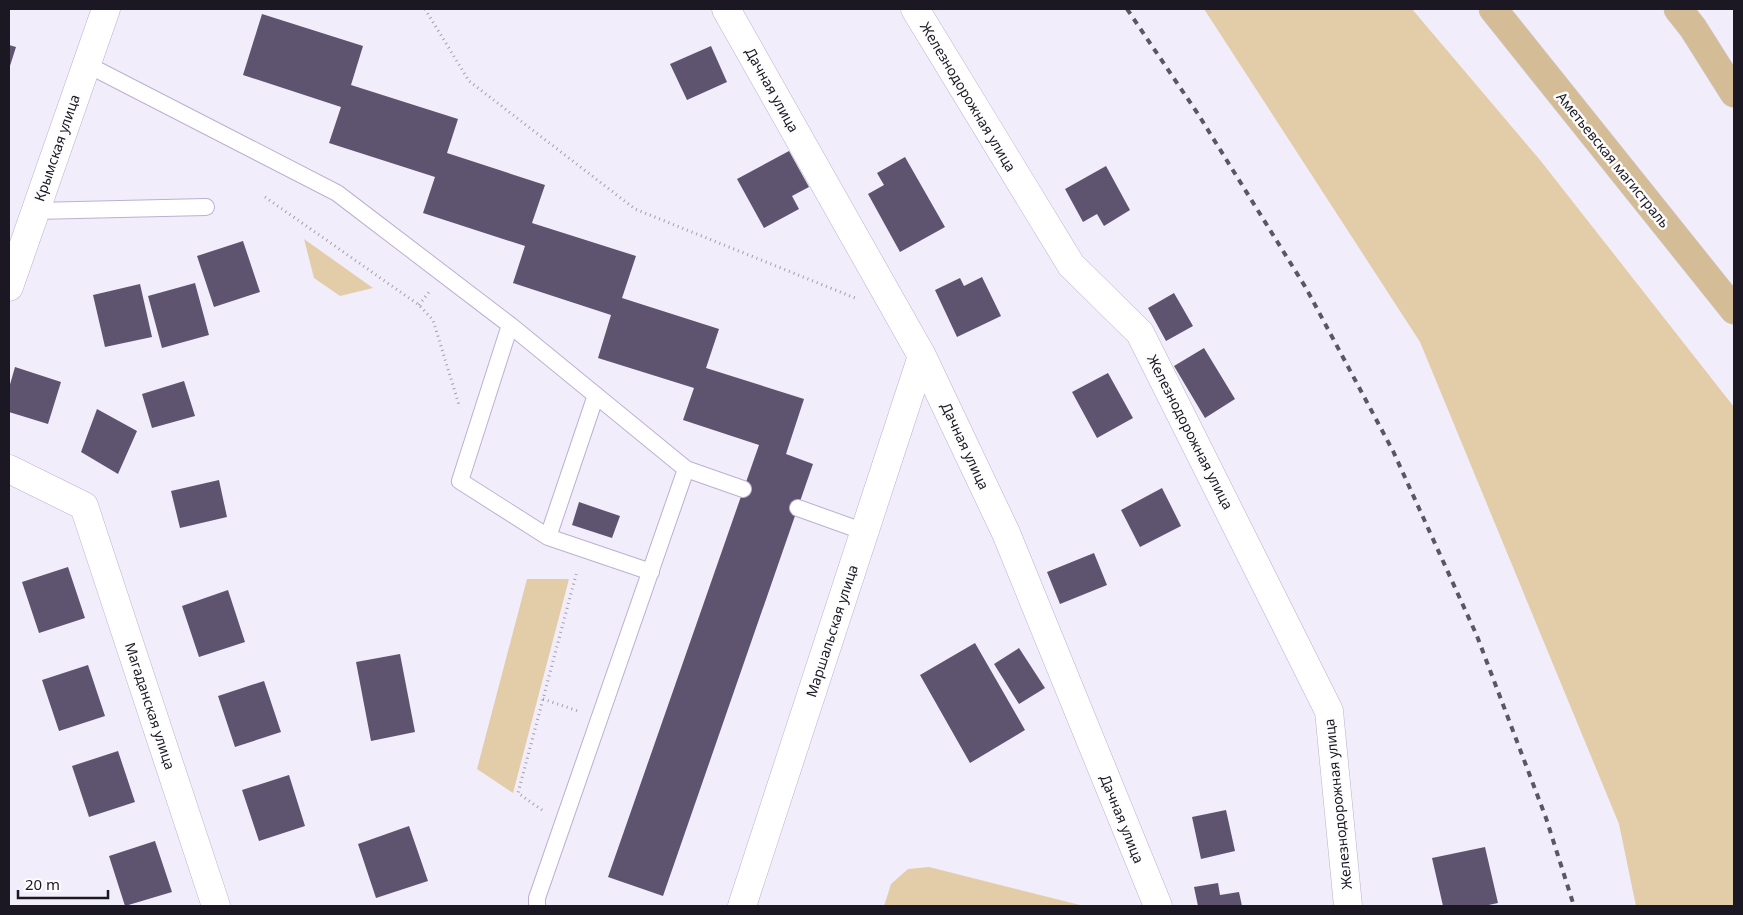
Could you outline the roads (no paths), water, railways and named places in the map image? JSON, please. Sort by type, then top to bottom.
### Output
[{"type":"main road","name":"Аметьевская магистраль","points":[[1493,9],[1734,310]]},
{"type":"main road","points":[[1678,9],[1734,93]]},
{"type":"street","name":"Крымская улица","points":[[9,287],[106,9]]},
{"type":"street","name":"Дачная улица","points":[[726,9],[922,356],[1006,533],[1158,906]]},
{"type":"street","name":"Железнодорожная улица","points":[[915,9],[1071,265],[1140,333],[1329,711],[1348,906]]},
{"type":"street","name":"Маршальская улица","points":[[742,906],[922,356]]},
{"type":"street","name":"Магаданская улица","points":[[9,469],[84,506],[216,906]]},
{"type":"lane","points":[[86,64],[337,193],[510,325],[686,469],[743,489]]},
{"type":"lane","points":[[35,210],[206,207]]},
{"type":"lane","points":[[510,325],[460,480],[548,537],[650,572]]},
{"type":"lane","points":[[548,537],[596,395]]},
{"type":"lane","points":[[537,906],[537,898],[686,469]]},
{"type":"lane","points":[[798,508],[865,532]]},
{"type":"railway","points":[[1127,9],[1198,114],[1306,288],[1393,451],[1477,636],[1546,818],[1574,906]]}]
